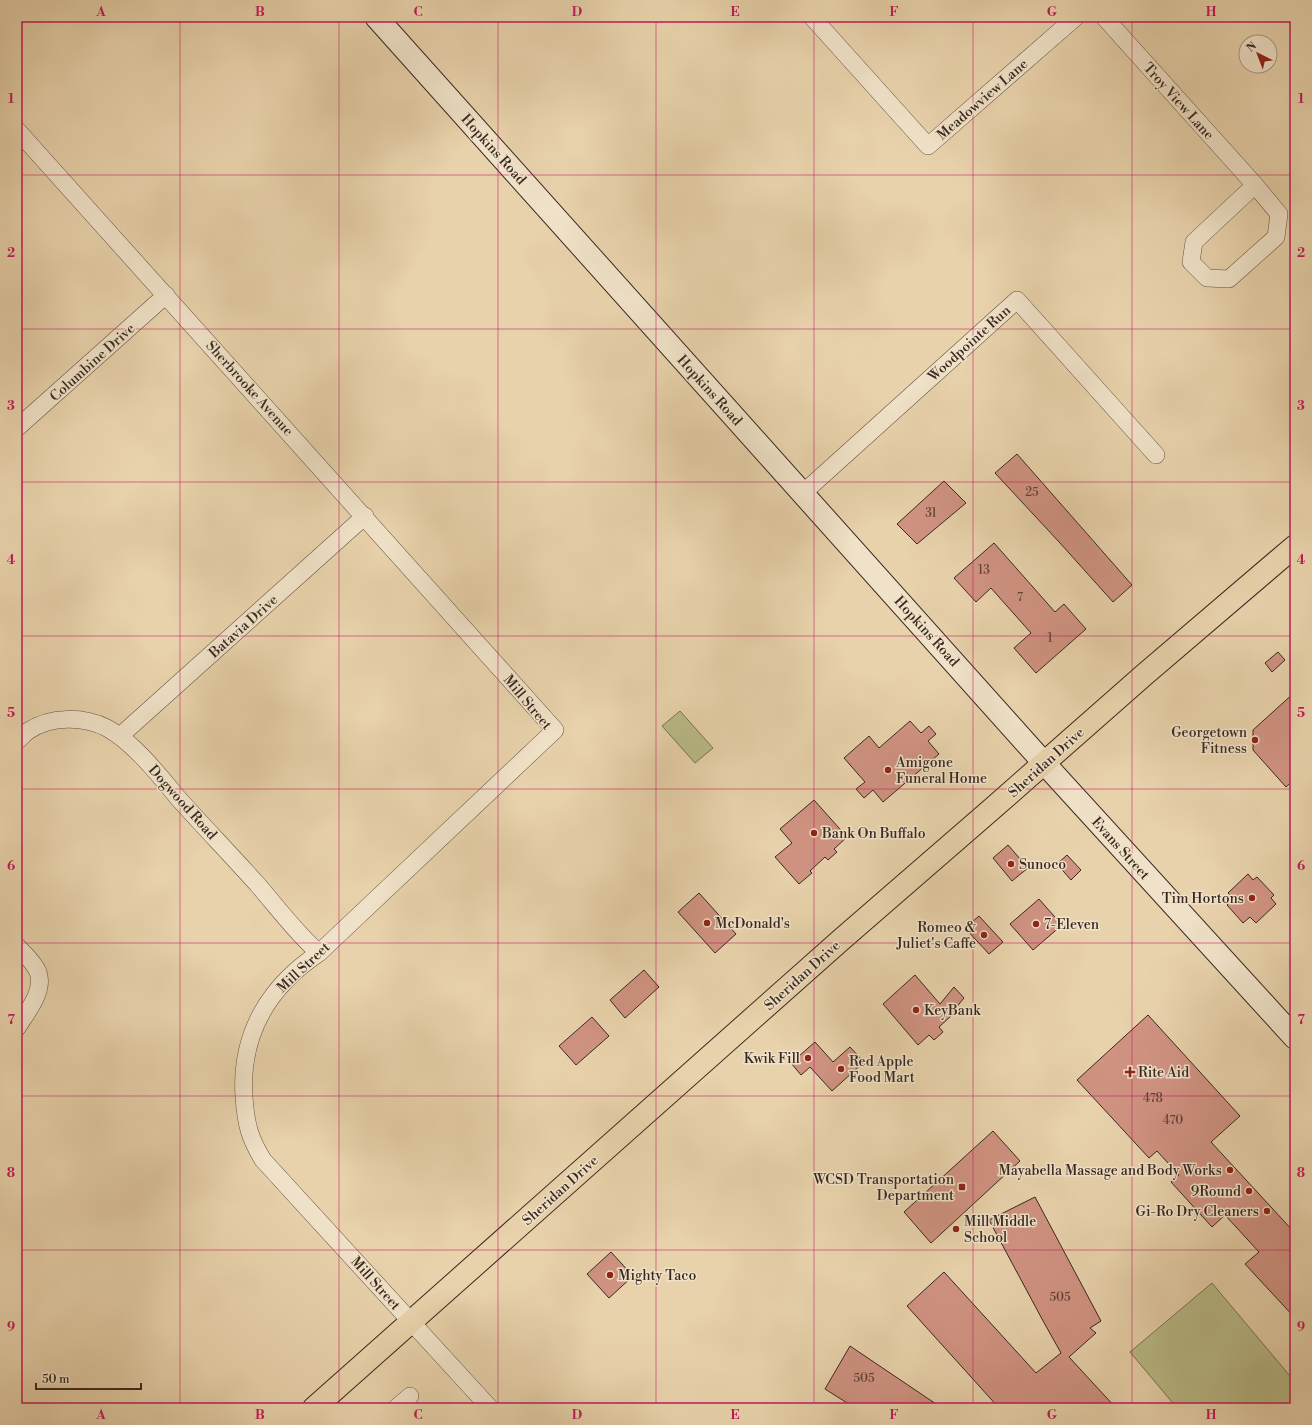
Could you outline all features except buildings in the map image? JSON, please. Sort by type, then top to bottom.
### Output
[{"type":"main road","name":"Sheridan Drive","points":[[314,1408],[837,944],[1138,680],[1295,546]]},
{"type":"street","name":"Hopkins Road","points":[[376,17],[1044,763]]},
{"type":"street","name":"Meadowview Lane","points":[[812,17],[928,146],[1076,17]]},
{"type":"street","name":"Troy View Lane","points":[[1104,17],[1255,185],[1279,214],[1276,237],[1229,279],[1207,278],[1191,262],[1194,242],[1255,185]]},
{"type":"street","name":"Sherbrooke Avenue","points":[[17,130],[365,516],[481,649]]},
{"type":"street","name":"Columbine Drive","points":[[17,428],[166,295]]},
{"type":"street","name":"Woodpointe Run","points":[[803,493],[1017,300],[1156,455]]},
{"type":"street","name":"Batavia Drive","points":[[120,736],[365,516]]},
{"type":"street","name":"Mill Street","points":[[481,649],[555,730],[319,953],[294,972],[273,996],[260,1014],[251,1034],[244,1060],[243,1079],[247,1125],[253,1144],[264,1160],[490,1408]]},
{"type":"street","name":"Dogwood Road","points":[[17,741],[28,731],[42,724],[57,720],[73,719],[91,722],[120,736],[146,762],[319,953]]},
{"type":"street","name":"Evans Street","points":[[1044,763],[1295,1038]]},
{"type":"street","points":[[17,946],[32,962],[38,972],[40,982],[38,993],[17,1028]]},
{"type":"street","points":[[396,1408],[410,1396]]},
{"type":"green space","points":[[680,711],[713,748],[695,763],[662,726]]},
{"type":"green space","points":[[1212,1283],[1295,1382],[1295,1408],[1177,1408],[1130,1352]]},
{"type":"place","name":"Georgetown Fitness","points":[[1255,740]]},
{"type":"place","name":"Amigone Funeral Home","points":[[888,770]]},
{"type":"place","name":"Bank On Buffalo","points":[[814,833]]},
{"type":"place","name":"Sunoco","points":[[1011,864]]},
{"type":"place","name":"Tim Hortons","points":[[1252,898]]},
{"type":"place","name":"McDonald's","points":[[707,923]]},
{"type":"place","name":"7-Eleven","points":[[1036,924]]},
{"type":"place","name":"Romeo & Juliet's Caffe","points":[[984,935]]},
{"type":"place","name":"KeyBank","points":[[916,1010]]},
{"type":"place","name":"Kwik Fill","points":[[808,1058]]},
{"type":"place","name":"Red Apple Food Mart","points":[[841,1069]]},
{"type":"place","name":"Rite Aid","points":[[1130,1072]]},
{"type":"place","name":"Mayabella Massage and Body Works","points":[[1230,1170]]},
{"type":"place","name":"WCSD Transportation Department","points":[[962,1187]]},
{"type":"place","name":"9Round","points":[[1249,1191]]},
{"type":"place","name":"Gi-Ro Dry Cleaners","points":[[1267,1211]]},
{"type":"place","name":"Mill Middle School","points":[[956,1229]]},
{"type":"place","name":"Mighty Taco","points":[[610,1275]]}]
